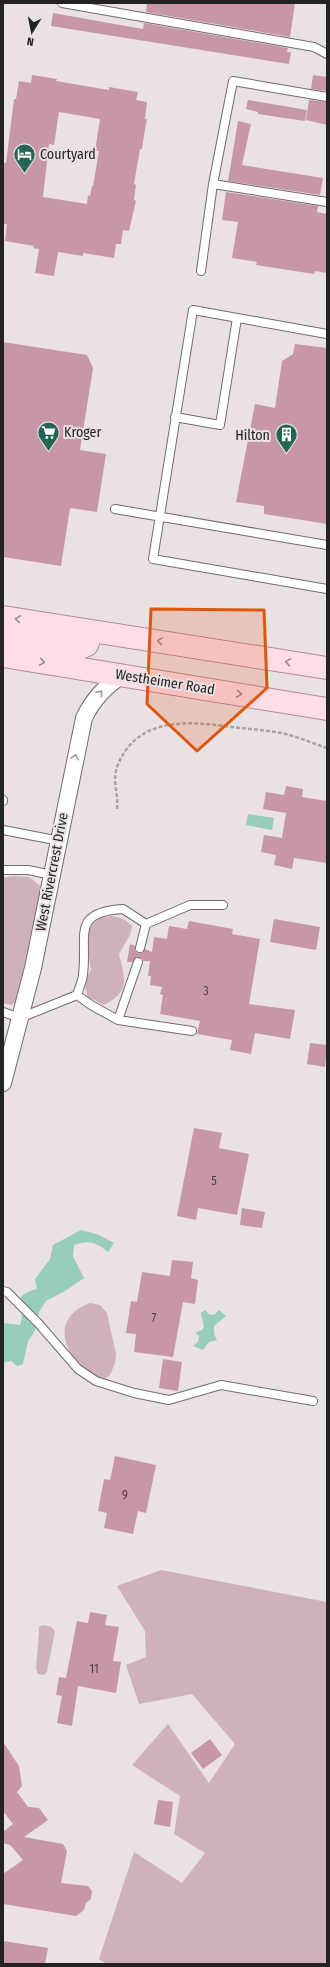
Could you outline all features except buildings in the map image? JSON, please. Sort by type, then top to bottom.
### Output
[{"type":"main road","points":[[3,617],[327,668]]},
{"type":"main road","points":[[3,638],[78,649],[87,645],[92,631]]},
{"type":"main road","name":"Westheimer Road","points":[[3,656],[327,709]]},
{"type":"street","name":"West Rivercrest Drive","points":[[3,1083],[33,968],[84,718],[99,693],[110,683],[123,675]]},
{"type":"lane","points":[[62,3],[314,47],[327,54]]},
{"type":"lane","points":[[201,271],[213,184],[233,81],[327,97]]},
{"type":"lane","points":[[213,184],[327,202]]},
{"type":"lane","points":[[327,334],[192,310],[152,559],[327,588]]},
{"type":"lane","points":[[175,417],[220,425],[237,318]]},
{"type":"lane","points":[[115,510],[327,544]]},
{"type":"lane","points":[[3,830],[60,841]]},
{"type":"lane","points":[[3,870],[28,870],[52,875]]},
{"type":"lane","points":[[146,924],[190,905],[222,905]]},
{"type":"lane","points":[[3,1012],[20,1018],[77,995],[84,974],[84,929],[89,919],[101,912],[123,909],[146,924]]},
{"type":"lane","points":[[140,948],[146,924]]},
{"type":"lane","points":[[118,1020],[138,962]]},
{"type":"lane","points":[[77,995],[91,1005],[118,1020],[192,1031]]},
{"type":"lane","points":[[5,1291],[39,1324],[66,1357],[87,1376],[96,1381],[134,1393],[169,1400],[221,1385],[313,1402]]},
{"type":"path","points":[[117,809],[118,803],[114,784],[117,767],[131,743],[140,736],[156,729],[176,724],[195,722],[282,733],[327,748]]},
{"type":"highlighted area","points":[[151,609],[264,610],[267,688],[197,751],[147,704]]},
{"type":"shaded area","points":[[248,814],[274,818],[272,830],[246,825]]},
{"type":"shaded area","points":[[13,876],[29,877],[42,887],[17,999],[12,1005],[3,1003],[3,878]]},
{"type":"shaded area","points":[[112,916],[124,919],[132,926],[130,935],[119,954],[124,984],[119,995],[104,1005],[88,997],[85,986],[91,970],[86,939],[88,928],[100,918]]},
{"type":"shaded area","points":[[81,1230],[99,1235],[114,1243],[108,1252],[96,1244],[88,1242],[74,1245],[73,1256],[84,1278],[65,1291],[46,1301],[39,1312],[35,1331],[28,1341],[23,1364],[17,1366],[11,1361],[3,1363],[3,1323],[20,1325],[22,1318],[21,1296],[37,1289],[35,1279],[50,1259],[53,1245]]},
{"type":"shaded area","points":[[90,1303],[100,1305],[107,1313],[116,1354],[115,1363],[110,1375],[105,1379],[92,1374],[81,1365],[72,1355],[66,1344],[65,1332],[67,1321],[76,1311]]},
{"type":"shaded area","points":[[205,1310],[210,1315],[215,1314],[219,1310],[226,1316],[214,1326],[214,1334],[217,1340],[209,1342],[203,1350],[193,1346],[198,1342],[199,1335],[195,1333],[202,1330],[204,1327],[201,1313]]},
{"type":"shaded area","points":[[161,1570],[327,1602],[327,1964],[107,1964],[99,1959],[134,1852],[182,1883],[205,1853],[174,1834],[180,1796],[132,1765],[168,1724],[209,1783],[235,1744],[192,1694],[139,1704],[126,1665],[146,1657],[145,1631],[117,1586]]},
{"type":"shaded area","points":[[44,1625],[51,1627],[55,1631],[47,1672],[44,1675],[38,1674],[36,1669],[39,1627]]},
{"type":"place","name":"Courtyard","points":[[24,174]]},
{"type":"place","name":"Kroger","points":[[48,452]]},
{"type":"place","name":"Hilton","points":[[286,454]]}]
